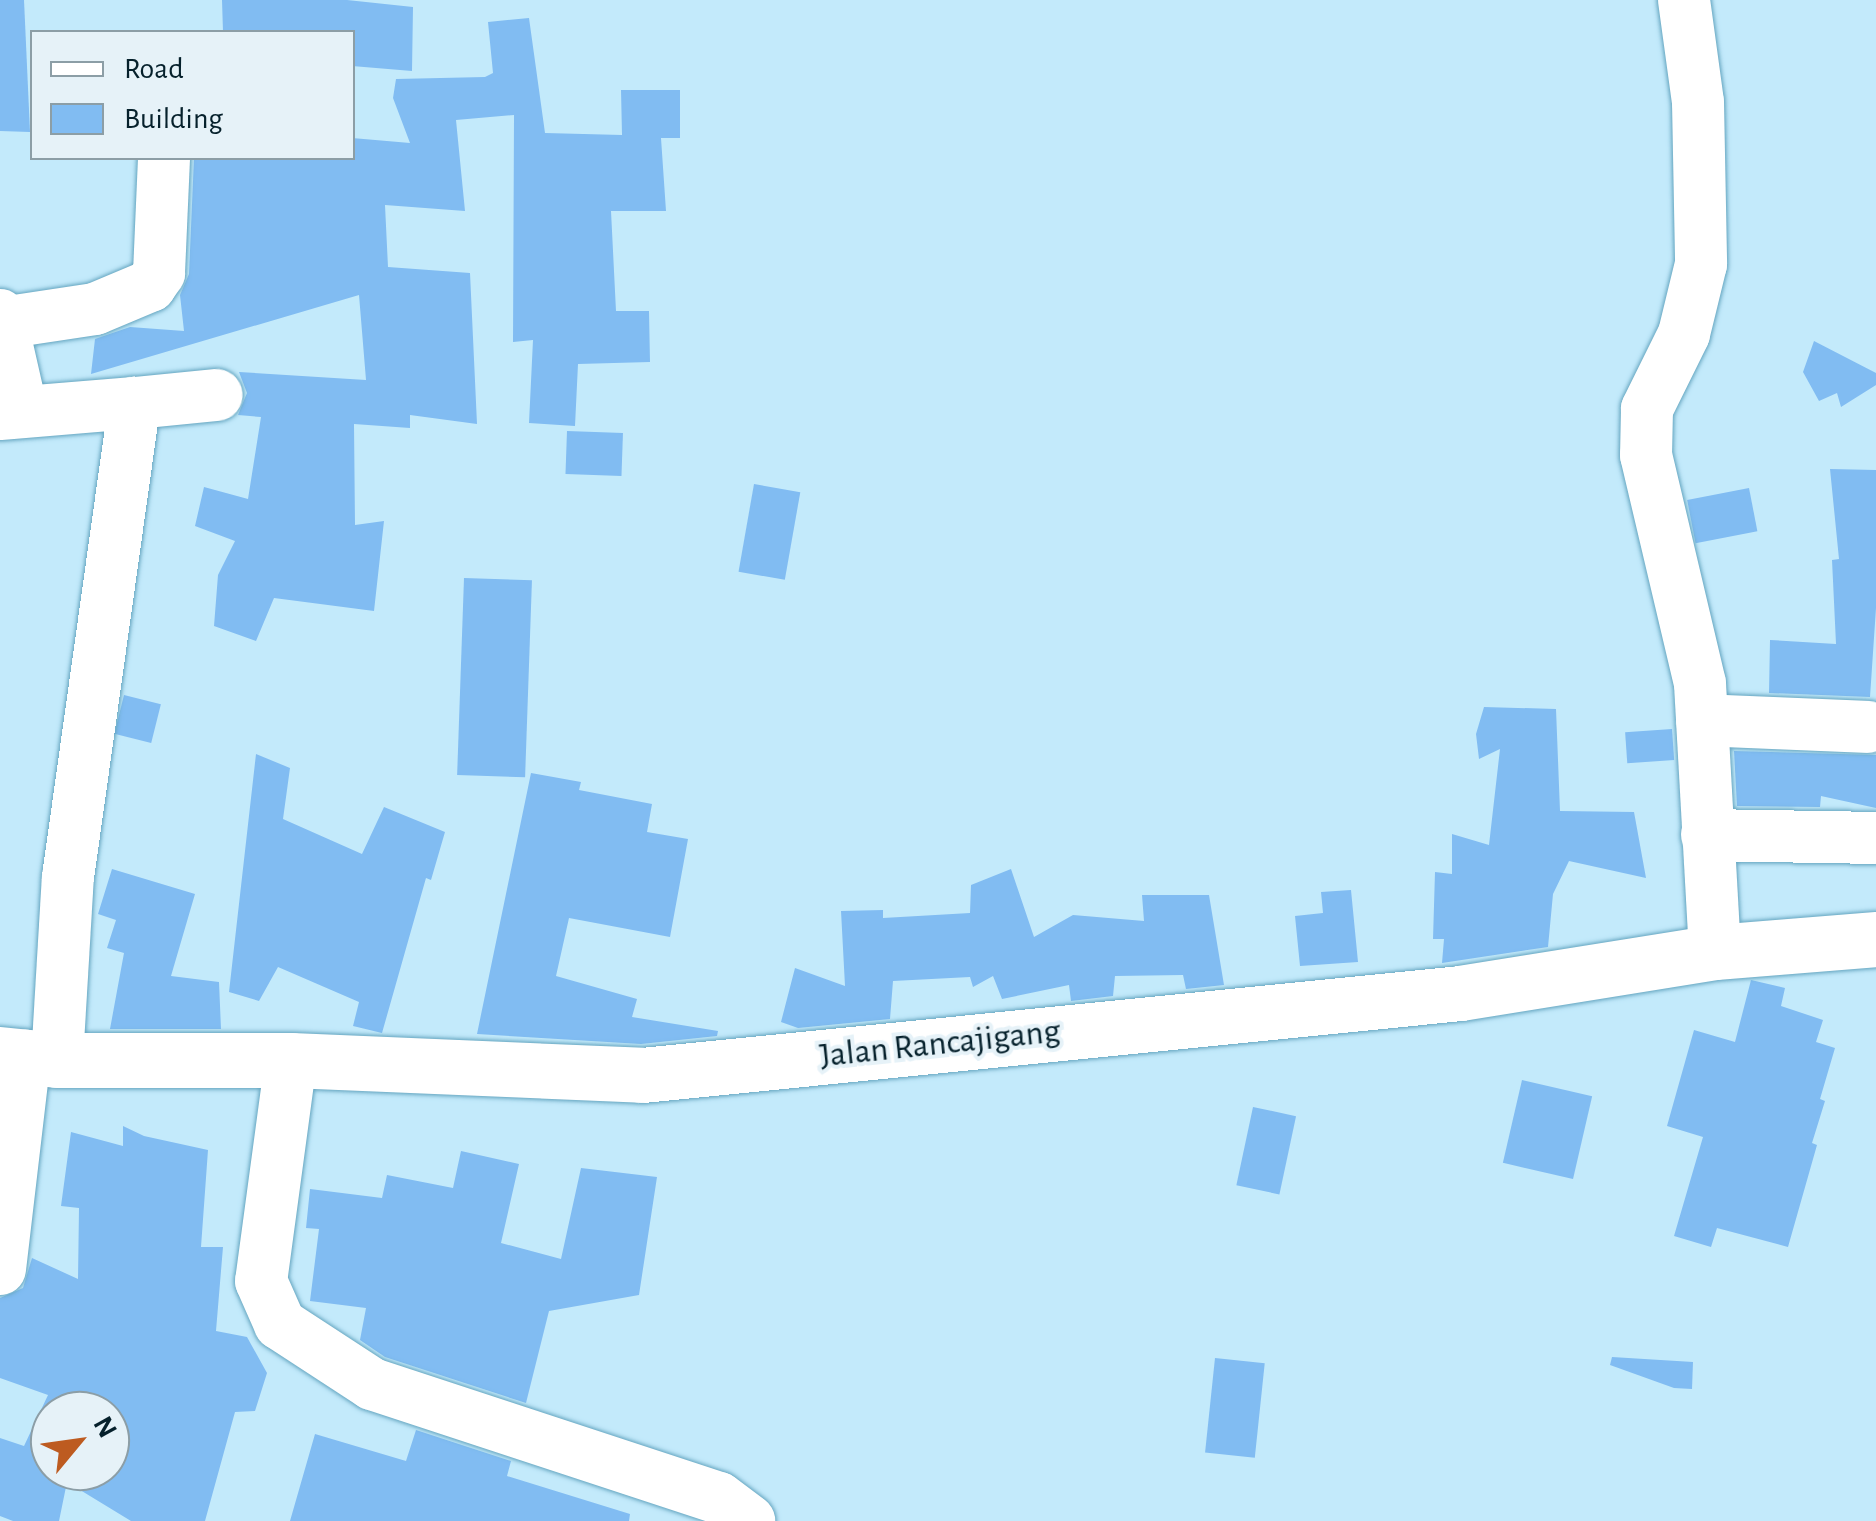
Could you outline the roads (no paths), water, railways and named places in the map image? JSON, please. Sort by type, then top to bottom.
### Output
[{"type":"main road","name":"Jalan Rancajigang","points":[[27,1056],[291,1060],[642,1075],[723,1070],[816,1056],[1460,992],[1715,952],[1876,938]]},
{"type":"street","points":[[1684,0],[1698,102],[1701,264],[1684,334],[1648,408],[1646,455],[1700,684],[1715,952]]},
{"type":"street","points":[[164,160],[159,273],[150,286],[95,309],[1,319],[11,413],[217,395]]},
{"type":"street","points":[[0,1269],[27,1056],[68,877],[135,403]]},
{"type":"street","points":[[1702,720],[1868,727]]},
{"type":"street","points":[[1707,835],[1876,838]]},
{"type":"street","points":[[291,1060],[261,1281],[280,1324],[372,1384],[718,1498],[749,1521]]}]
